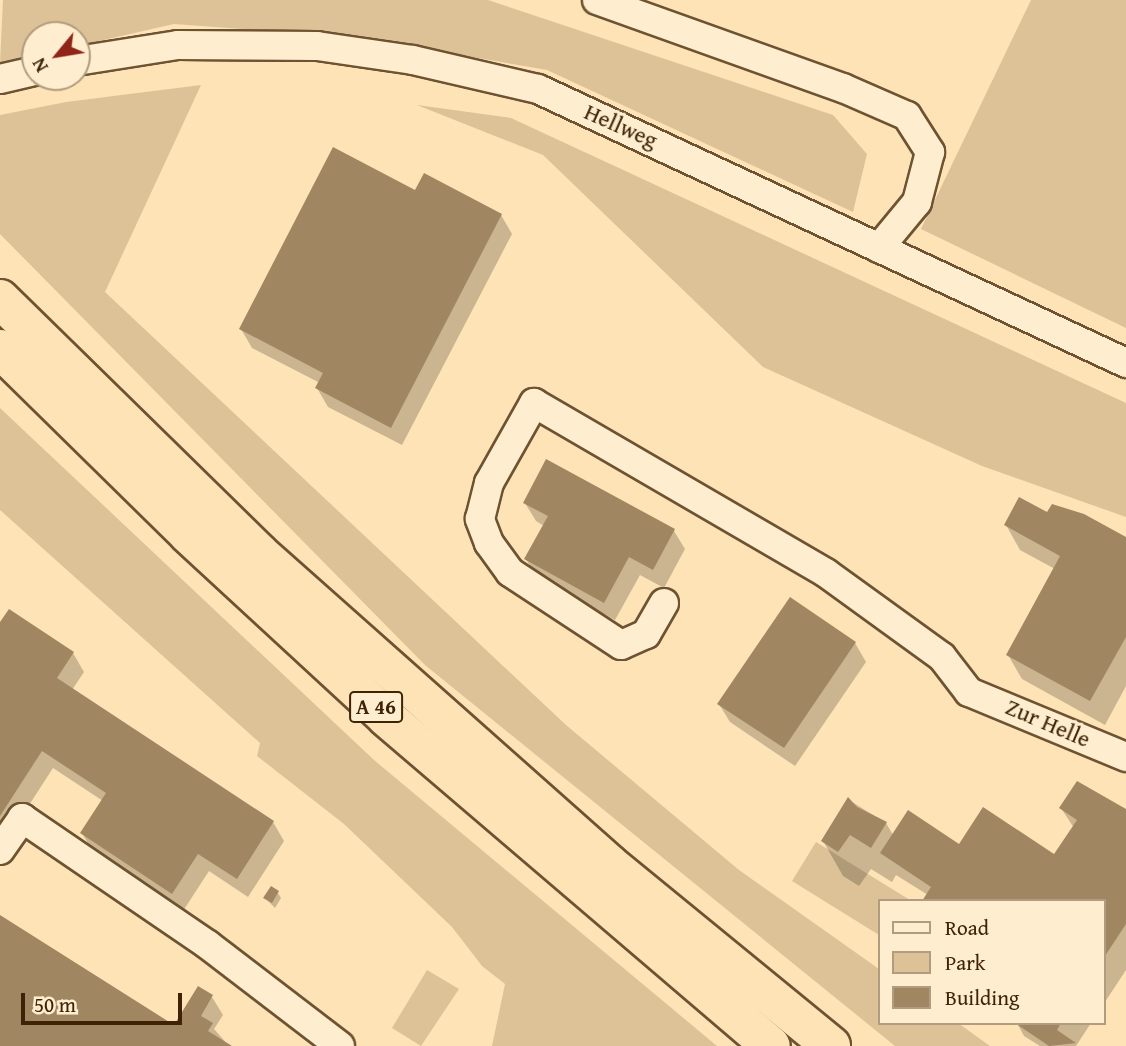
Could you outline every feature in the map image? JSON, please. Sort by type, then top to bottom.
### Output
[{"type":"highway","name":"A 46","points":[[0,299],[259,553],[609,864],[831,1046]]},
{"type":"highway","name":"A 46","points":[[0,349],[188,534],[386,717],[771,1046]]},
{"type":"street","points":[[597,0],[843,88],[907,116],[930,152],[917,202],[879,248]]},
{"type":"street","name":"Hellweg","points":[[91,59],[178,46],[317,46],[413,60],[538,89],[657,141],[1126,363]]},
{"type":"street","points":[[0,79],[21,74]]},
{"type":"street","name":"Zur Helle","points":[[664,603],[646,634],[621,645],[510,572],[489,543],[480,519],[489,484],[534,403],[826,573],[942,657],[969,692],[1126,757]]},
{"type":"street","points":[[0,850],[22,818],[208,945],[340,1046]]},
{"type":"green space","points":[[3,0],[488,0],[833,115],[867,154],[853,212],[547,70],[362,38],[174,24],[91,43],[91,21],[21,21],[21,59],[0,63]]},
{"type":"green space","points":[[1031,0],[1126,0],[1126,328],[921,229]]},
{"type":"green space","points":[[201,85],[105,292],[566,725],[739,870],[878,968],[878,1025],[961,1025],[990,1046],[895,1046],[425,665],[0,234],[0,115],[66,102]]},
{"type":"green space","points":[[417,105],[511,118],[1126,403],[1126,517],[982,466],[763,367],[543,155]]},
{"type":"green space","points":[[0,408],[374,760],[717,1046],[492,1046],[505,984],[482,966],[452,927],[344,824],[257,756],[260,743],[0,510]]},
{"type":"green space","points":[[816,842],[908,899],[878,899],[878,934],[792,881]]},
{"type":"green space","points":[[427,970],[459,989],[421,1046],[392,1028]]},
{"type":"building","points":[[333,147],[415,190],[424,173],[502,214],[391,428],[315,388],[323,373],[239,329]]},
{"type":"building","points":[[546,459],[675,529],[653,570],[629,557],[604,603],[524,559],[548,516],[523,503]]},
{"type":"building","points":[[1019,497],[1047,512],[1052,504],[1084,514],[1126,537],[1126,637],[1090,701],[1006,655],[1060,556],[1004,525]]},
{"type":"building","points":[[790,597],[856,642],[784,748],[717,704]]},
{"type":"building","points":[[9,609],[74,652],[57,678],[274,821],[237,879],[198,854],[172,894],[80,833],[106,793],[42,751],[0,816],[0,622]]},
{"type":"building","points":[[1077,781],[1126,809],[1126,924],[1105,956],[1105,899],[923,899],[931,887],[880,853],[908,810],[959,844],[983,807],[1054,854],[1077,820],[1059,808]]},
{"type":"building","points":[[848,797],[857,807],[887,822],[871,848],[850,835],[838,852],[821,841]]},
{"type":"building","points":[[271,886],[279,891],[272,903],[263,898]]},
{"type":"building","points":[[0,915],[174,1025],[198,986],[213,995],[201,1016],[213,1023],[208,1031],[232,1046],[0,1046]]},
{"type":"building","points":[[1018,1025],[1060,1025],[1057,1030],[1076,1043],[1049,1046]]}]
